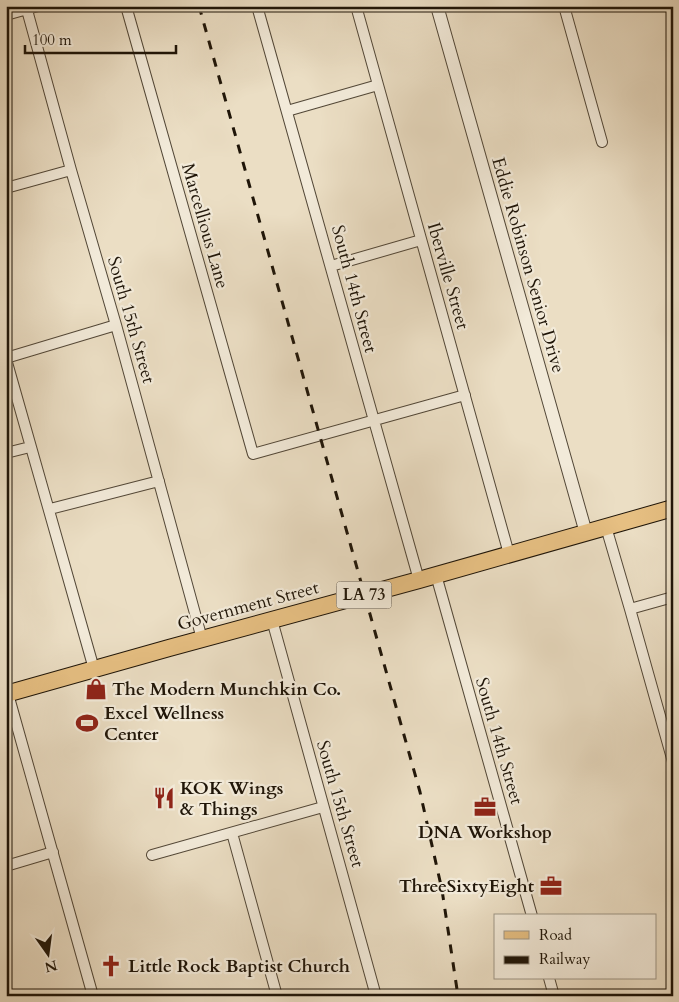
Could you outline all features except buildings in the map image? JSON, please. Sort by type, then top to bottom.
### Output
[{"type":"main road","name":"Government Street","points":[[7,694],[673,508]]},
{"type":"street","points":[[6,15],[38,6]]},
{"type":"street","name":"Marcellious Lane","points":[[126,6],[253,454],[374,421]]},
{"type":"street","name":"South 14th Street","points":[[257,6],[419,580]]},
{"type":"street","name":"Iberville Street","points":[[356,6],[509,554]]},
{"type":"street","name":"Eddie Robinson Senior Drive","points":[[438,6],[586,533]]},
{"type":"street","points":[[564,6],[602,142]]},
{"type":"street","name":"South 15th Street","points":[[27,10],[202,639]]},
{"type":"street","points":[[287,111],[378,85]]},
{"type":"street","points":[[6,188],[71,170]]},
{"type":"street","points":[[331,266],[421,240]]},
{"type":"street","points":[[94,669],[6,359],[116,325]]},
{"type":"street","points":[[374,421],[465,395]]},
{"type":"street","points":[[6,453],[30,446]]},
{"type":"street","points":[[50,510],[159,481]]},
{"type":"street","points":[[606,527],[673,762]]},
{"type":"street","name":"South 14th Street","points":[[436,575],[531,914]]},
{"type":"street","points":[[630,608],[673,597]]},
{"type":"street","name":"South 15th Street","points":[[272,620],[376,996]]},
{"type":"street","points":[[7,694],[94,996]]},
{"type":"street","points":[[152,855],[324,807]]},
{"type":"street","points":[[232,833],[277,996]]},
{"type":"street","points":[[6,866],[53,852]]},
{"type":"street","points":[[550,980],[554,996]]},
{"type":"railway","points":[[199,6],[420,792],[442,890],[458,996]]},
{"type":"place","name":"The Modern Munchkin Co.","points":[[96,689]]},
{"type":"place","name":"Excel Wellness Center","points":[[87,723]]},
{"type":"place","name":"KOK Wings & Things","points":[[164,798]]},
{"type":"place","name":"DNA Workshop","points":[[485,807]]},
{"type":"place","name":"ThreeSixtyEight","points":[[551,886]]},
{"type":"place","name":"Little Rock Baptist Church","points":[[111,966]]}]
